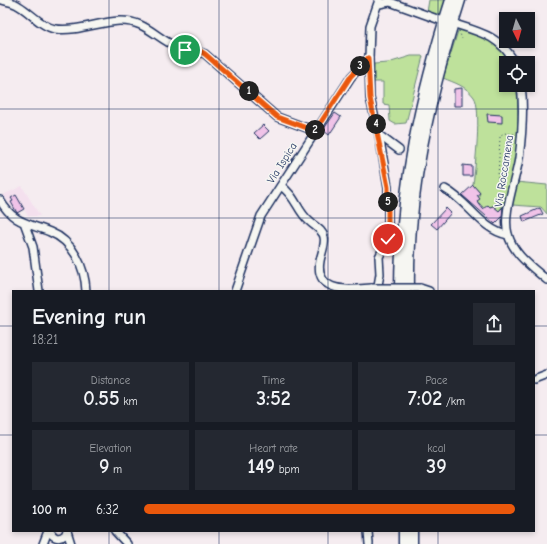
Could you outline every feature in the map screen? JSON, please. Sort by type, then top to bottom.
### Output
[{"type":"highway","points":[[400,290],[402,229],[412,149],[425,87],[451,0]]},
{"type":"highway","points":[[409,290],[410,230],[421,149],[434,88],[460,0]]},
{"type":"highway","points":[[404,532],[404,544]]},
{"type":"highway","points":[[412,532],[412,544]]},
{"type":"street","points":[[2,0],[19,5],[44,23],[56,29],[82,28],[119,21],[138,22],[172,45],[185,50],[200,51],[205,54],[277,117],[315,131]]},
{"type":"street","points":[[374,290],[380,274],[379,257],[388,239],[388,187],[379,134],[370,98],[368,58],[370,26],[379,2],[389,1],[440,20]]},
{"type":"street","points":[[458,25],[497,40],[511,56]]},
{"type":"street","name":"Via Ispica","points":[[235,290],[261,216],[351,76],[368,58]]},
{"type":"street","name":"Via Roccamena","points":[[508,236],[507,219],[519,158],[521,134],[521,92]]},
{"type":"street","points":[[379,134],[399,150]]},
{"type":"street","points":[[281,186],[291,193],[302,214],[322,232],[324,237],[320,263],[321,276],[324,281],[338,289],[374,290],[420,288],[426,290]]},
{"type":"street","points":[[445,189],[455,194],[487,225],[508,236],[524,261],[547,280]]},
{"type":"street","points":[[0,200],[16,220],[50,232],[66,242],[79,260],[84,272],[86,290]]},
{"type":"street","points":[[26,224],[33,247],[39,290]]},
{"type":"street","points":[[535,380],[547,375]]},
{"type":"street","points":[[44,544],[49,532]]},
{"type":"street","points":[[50,532],[65,544]]},
{"type":"street","points":[[44,544],[65,536],[67,532]]},
{"type":"street","points":[[67,532],[71,544]]},
{"type":"street","points":[[116,532],[127,544]]},
{"type":"street","points":[[368,532],[369,544]]},
{"type":"path","points":[[498,178],[500,137],[503,133],[521,134]]},
{"type":"shaded area","points":[[22,186],[40,216],[28,216],[24,209],[17,213],[3,195]]},
{"type":"green space","points":[[429,0],[448,0],[442,17],[427,12]]},
{"type":"green space","points":[[459,28],[475,33],[489,40],[501,49],[507,56],[499,56],[499,92],[517,92],[518,133],[512,184],[499,211],[493,206],[484,208],[477,201],[480,193],[473,185],[478,125],[478,113],[474,97],[464,87],[443,78]]},
{"type":"green space","points":[[411,56],[423,56],[406,123],[395,124],[390,121],[389,105],[383,104],[383,82],[373,82],[374,64],[388,63]]},
{"type":"green space","points":[[516,182],[547,185],[547,214],[541,207],[512,205]]},
{"type":"building","points":[[462,88],[462,106],[454,106],[454,89]]},
{"type":"building","points":[[335,113],[341,117],[329,135],[323,130]]},
{"type":"building","points":[[487,114],[502,115],[502,123],[488,122]]},
{"type":"building","points":[[263,125],[269,131],[260,139],[254,133]]},
{"type":"building","points":[[463,165],[472,166],[472,176],[463,176]]},
{"type":"building","points":[[473,185],[480,193],[477,195],[480,199],[477,201],[483,209],[488,205],[490,207],[493,206],[499,211],[503,207],[502,217],[495,224],[462,195]]},
{"type":"building","points":[[16,195],[24,209],[17,213],[11,202],[13,201],[11,198]]},
{"type":"building","points":[[446,208],[451,213],[437,229],[431,224]]},
{"type":"building","points":[[540,208],[543,214],[524,222],[522,216]]},
{"type":"route","points":[[185,50],[200,51],[213,59],[277,117],[315,131],[351,76],[368,58],[370,98],[379,134],[379,142],[388,187],[388,239]]}]
